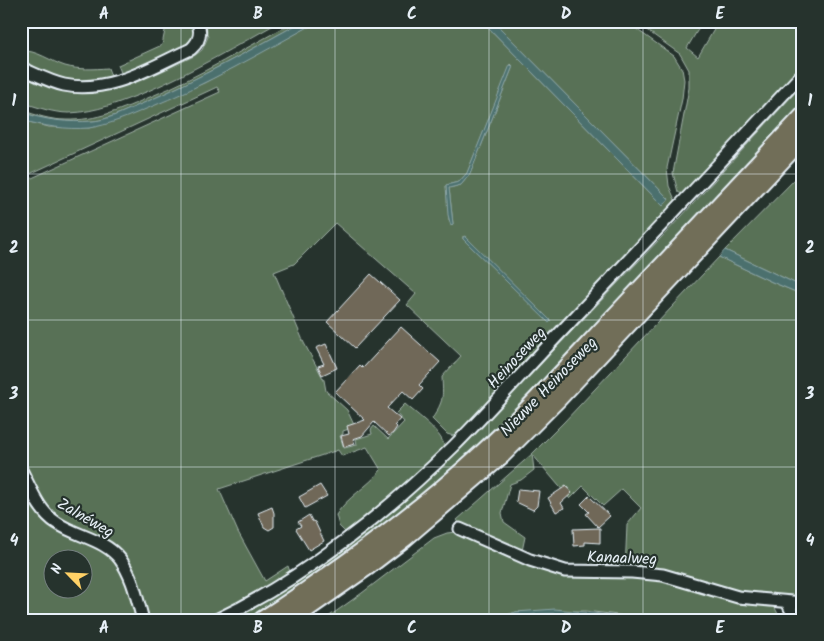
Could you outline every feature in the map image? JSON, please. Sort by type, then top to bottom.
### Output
[{"type":"highway","name":"Nieuwe Heinoseweg","points":[[262,620],[314,586],[370,545],[482,454],[543,393],[803,116]]},
{"type":"highway","name":"Nieuwe Heinoseweg","points":[[290,620],[367,567],[405,538],[501,456],[559,398],[803,138]]},
{"type":"street","points":[[21,68],[64,85],[88,87],[117,83],[191,49],[197,44],[199,38],[200,33],[197,21]]},
{"type":"street","name":"Heinoseweg","points":[[216,620],[297,574],[358,530],[419,479],[476,423],[803,73]]},
{"type":"street","name":"Zalnéweg","points":[[21,470],[41,508],[50,518],[68,530],[102,543],[119,558],[130,576],[143,620]]},
{"type":"street","name":"Kanaalweg","points":[[460,529],[530,560],[565,571],[632,572],[663,575],[738,597],[803,603]]},
{"type":"street","points":[[787,602],[796,620]]},
{"type":"green space","points":[[167,21],[192,21],[198,33],[194,42],[122,75],[118,65],[162,45]]},
{"type":"green space","points":[[202,21],[281,21],[180,76],[146,92],[108,106],[89,111],[63,113],[21,102],[21,73],[48,83],[119,85],[158,73],[194,56],[202,50],[208,37]]},
{"type":"green space","points":[[296,21],[303,21],[186,83],[106,118],[84,122],[65,121],[38,117],[21,112],[21,110],[60,120],[77,120],[88,119],[119,110],[187,80]]},
{"type":"green space","points":[[319,21],[482,21],[663,206],[669,199],[493,21],[625,21],[674,56],[682,69],[684,80],[682,99],[667,168],[669,186],[676,202],[457,437],[447,434],[432,419],[442,399],[442,377],[461,356],[407,305],[416,294],[335,223],[294,264],[274,272],[304,343],[324,380],[326,391],[347,410],[355,427],[343,431],[343,434],[340,436],[344,448],[357,445],[356,439],[372,434],[371,430],[374,426],[388,439],[404,422],[396,413],[405,404],[436,431],[444,444],[444,450],[406,486],[346,533],[339,526],[336,515],[381,470],[367,447],[342,456],[338,450],[219,489],[238,532],[265,581],[288,566],[291,575],[209,620],[146,620],[125,563],[54,517],[21,466],[21,183],[220,92],[217,87],[21,178],[21,120],[49,127],[89,128],[204,83]],"holes":[[[511,64],[513,66],[470,174],[461,185],[449,188],[453,224],[449,220],[446,185],[459,182],[467,173]],[[463,236],[550,320],[549,322],[463,239]]]},
{"type":"green space","points":[[634,21],[703,21],[687,48],[698,57],[719,21],[803,21],[803,68],[684,195],[678,192],[673,173],[689,88],[689,70],[680,54]]},
{"type":"green space","points":[[21,51],[32,52],[70,67],[86,69],[108,68],[112,79],[86,81],[55,77],[21,63]]},
{"type":"green space","points":[[803,84],[803,108],[536,391],[442,480],[312,581],[250,620],[228,620],[286,589],[340,552],[392,511],[441,468],[681,217]]},
{"type":"green space","points":[[803,171],[803,287],[725,250]]},
{"type":"green space","points":[[719,257],[803,295],[803,601],[765,599],[625,570],[627,525],[641,508],[622,489],[603,506],[583,486],[570,499],[532,454]]},
{"type":"green space","points":[[532,454],[534,470],[521,480],[510,484],[502,513],[504,522],[525,537],[522,551],[463,527],[457,520]]},
{"type":"green space","points":[[21,476],[36,503],[98,545],[122,568],[140,620],[21,620]]},
{"type":"green space","points":[[456,532],[527,562],[644,576],[773,604],[781,620],[657,620],[586,611],[516,612],[492,620],[324,620],[434,538]]},
{"type":"water","points":[[303,21],[319,21],[212,79],[168,100],[118,120],[96,127],[72,128],[55,127],[21,120],[21,112],[47,119],[74,122],[93,121],[113,116],[206,73]]},
{"type":"water","points":[[482,21],[493,21],[669,199],[663,206]]},
{"type":"water","points":[[510,65],[513,66],[470,174],[461,185],[449,188],[453,224],[451,226],[448,215],[446,185],[459,182],[467,173]]},
{"type":"water","points":[[465,236],[551,321],[549,323],[463,239]]},
{"type":"water","points":[[725,250],[803,287],[803,295],[719,257]]},
{"type":"water","points":[[555,609],[657,620],[492,620],[516,612]]},
{"type":"building","points":[[371,274],[400,300],[355,348],[327,322]]},
{"type":"building","points":[[401,327],[440,362],[419,385],[423,389],[413,400],[403,391],[387,408],[400,419],[395,425],[397,427],[393,433],[389,436],[374,422],[362,436],[353,439],[355,444],[344,447],[341,436],[349,434],[347,426],[365,420],[335,392],[360,365],[363,368]]},
{"type":"building","points":[[326,344],[337,368],[322,375],[318,366],[324,364],[316,348]]},
{"type":"building","points":[[320,485],[327,496],[305,508],[299,497]]},
{"type":"building","points":[[566,486],[572,493],[561,503],[564,508],[556,512],[548,498]]},
{"type":"building","points":[[518,489],[539,491],[537,506],[533,510],[516,502]]},
{"type":"building","points":[[589,496],[610,516],[598,527],[586,514],[589,512],[581,504]]},
{"type":"building","points":[[272,507],[274,527],[269,530],[264,527],[258,513]]},
{"type":"building","points":[[309,515],[312,521],[315,522],[324,541],[309,550],[296,529],[301,526],[298,522]]},
{"type":"building","points":[[600,528],[600,543],[585,542],[585,545],[574,546],[573,529]]}]
